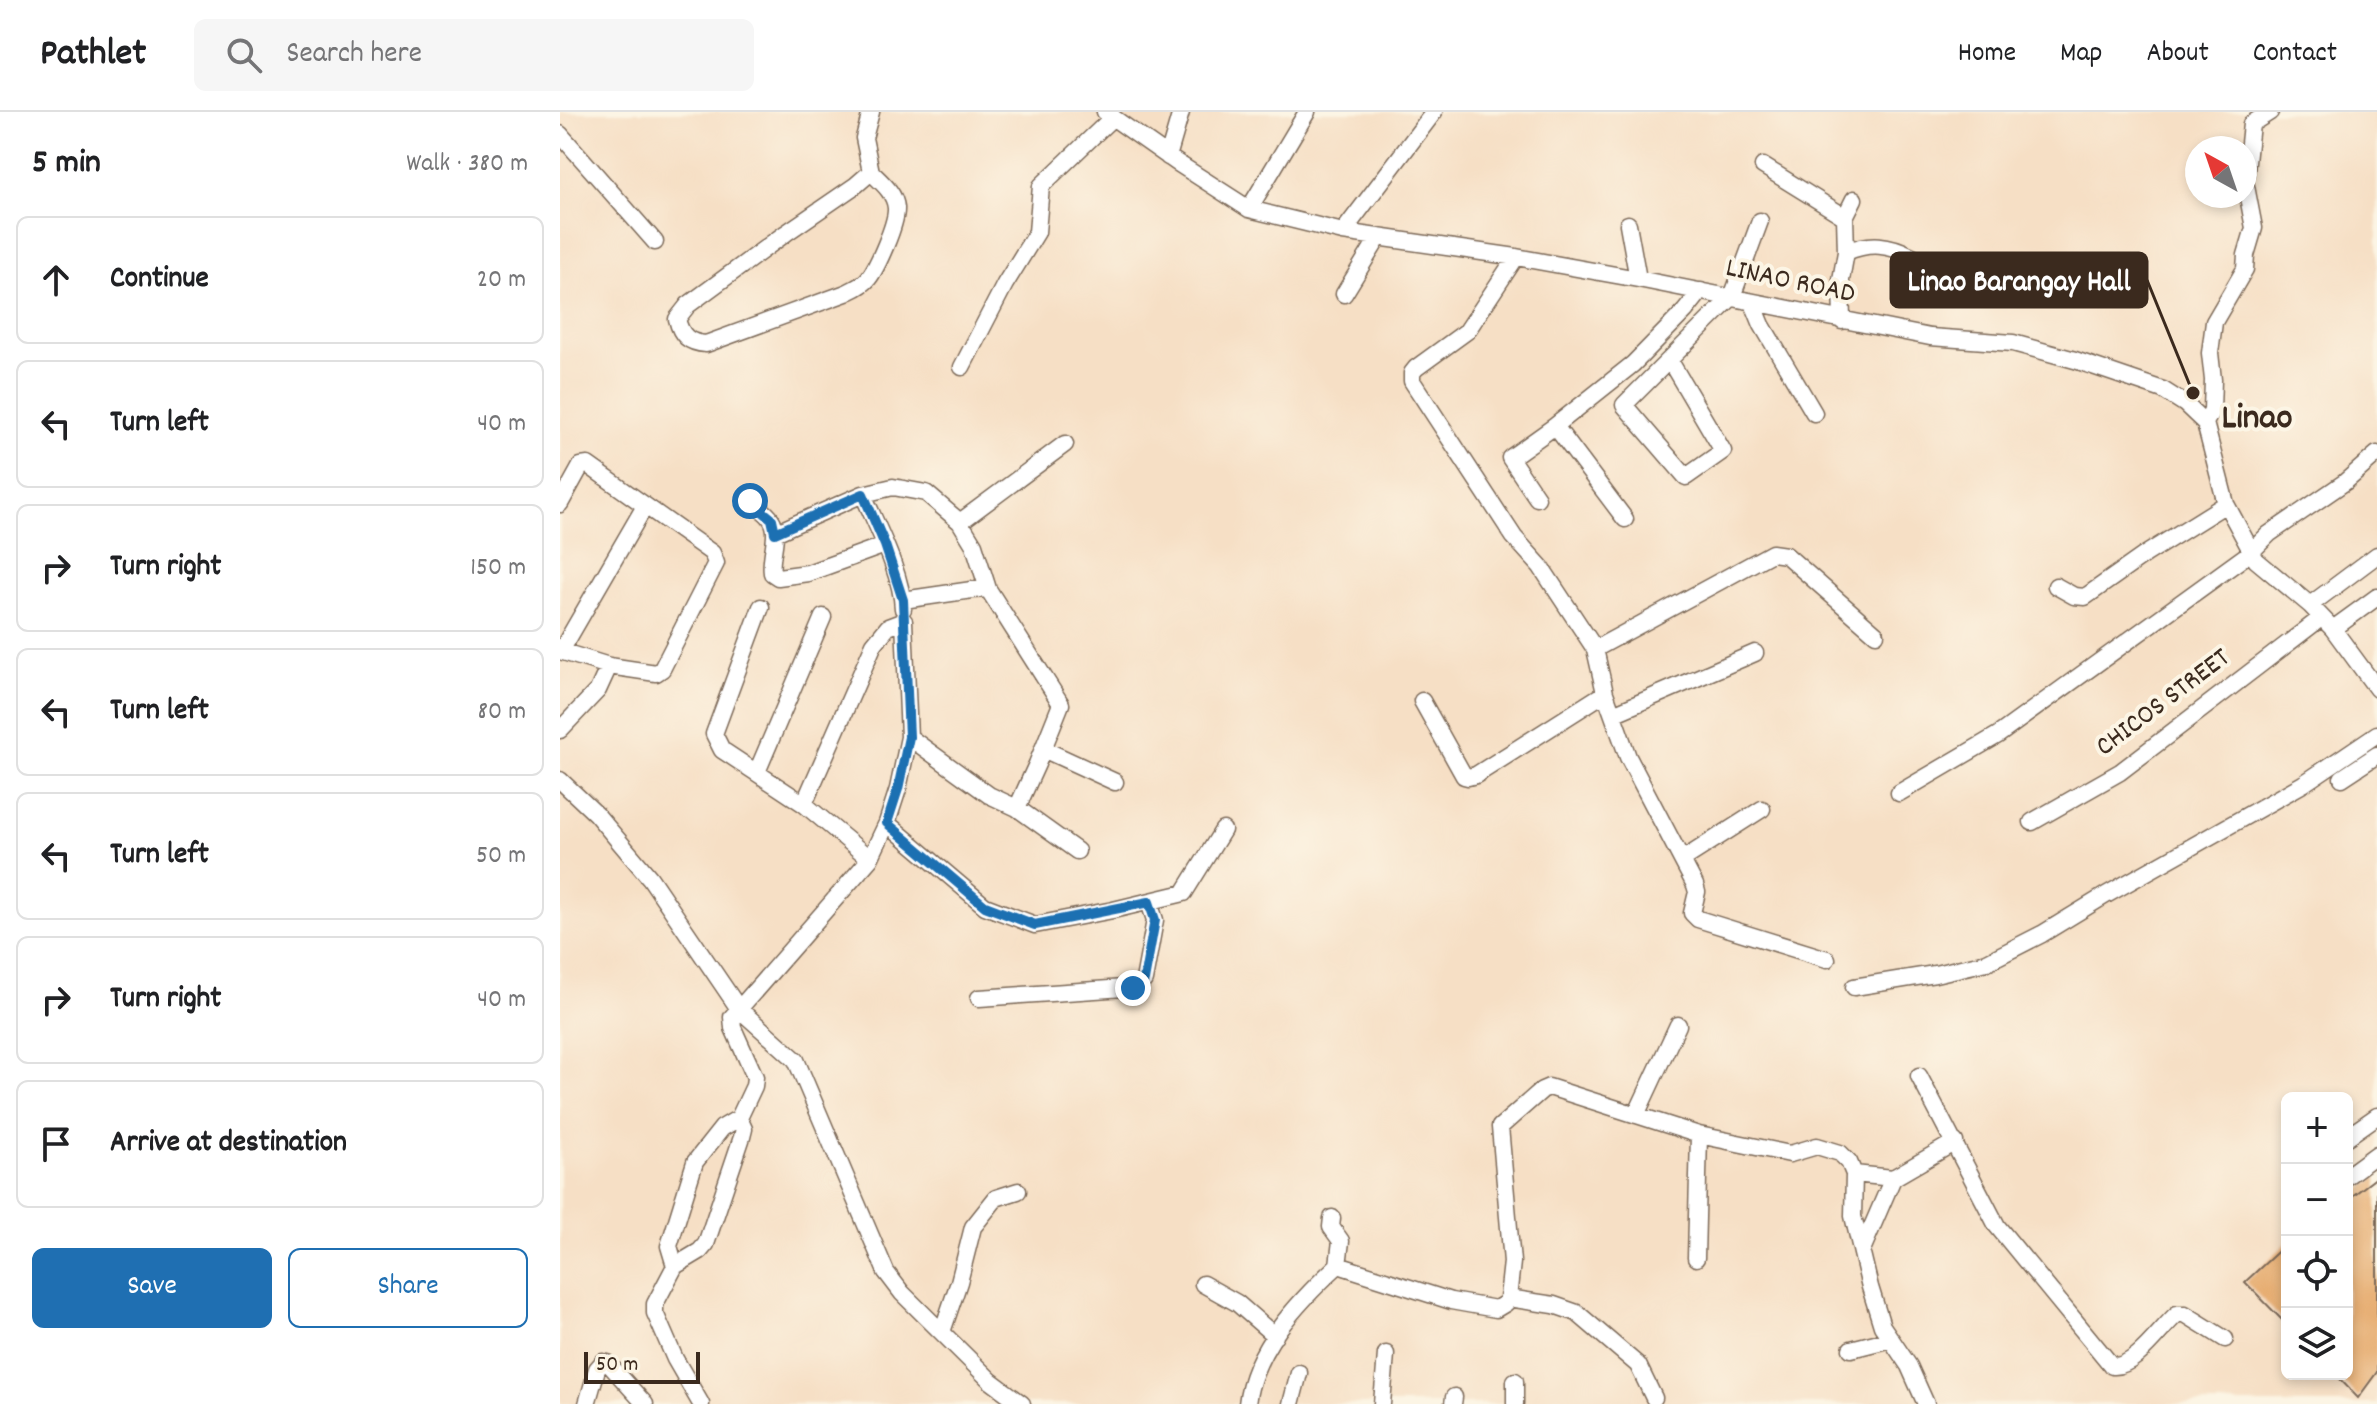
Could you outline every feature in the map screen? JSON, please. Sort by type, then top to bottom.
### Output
[{"type":"street","points":[[871,112],[864,138],[871,172],[890,193],[896,206],[890,236],[868,279],[846,293],[706,344],[694,344],[688,340],[677,319],[688,305],[871,172]]},
{"type":"street","points":[[1168,157],[1181,112]]},
{"type":"street","points":[[1249,209],[1307,112]]},
{"type":"street","points":[[1343,232],[1434,112]]},
{"type":"street","points":[[2270,112],[2246,118],[2245,181],[2254,228],[2245,269],[2214,322],[2210,353],[2212,410],[2205,423],[2226,504],[2256,560],[2321,618],[2374,678]]},
{"type":"street","points":[[962,367],[1005,284],[1037,232],[1041,186],[1109,115]]},
{"type":"street","name":"LINAO ROAD","points":[[1109,115],[1249,209],[1343,232],[1516,257],[1930,337],[2013,343],[2163,390],[2185,404],[2205,423]]},
{"type":"street","points":[[560,134],[655,242]]},
{"type":"street","points":[[1763,166],[1845,217]]},
{"type":"street","points":[[1842,321],[1845,217],[1854,199]]},
{"type":"street","points":[[1670,361],[1723,451],[1686,477],[1624,405],[1732,297],[1760,221]]},
{"type":"street","points":[[1628,224],[1638,279]]},
{"type":"street","points":[[1344,294],[1379,237]]},
{"type":"street","points":[[1846,252],[1877,244],[1912,256]]},
{"type":"street","points":[[1516,257],[1467,331],[1416,368],[1411,378],[1514,537],[1541,567],[1595,649],[1605,693],[1628,757],[1697,892],[1692,910],[1698,919],[1827,959]]},
{"type":"street","points":[[1537,498],[1510,458],[1633,364],[1701,291]]},
{"type":"street","points":[[1753,303],[1762,325],[1814,413]]},
{"type":"street","points":[[1555,426],[1625,519]]},
{"type":"street","points":[[960,522],[1065,444]]},
{"type":"street","points":[[1899,793],[1998,735],[2251,552],[2269,534],[2345,482],[2377,454]]},
{"type":"street","points":[[560,504],[577,472],[584,464],[588,465],[712,553],[716,563],[662,669],[656,673],[609,666],[560,651],[645,506]]},
{"type":"street","points":[[775,533],[863,494],[893,487],[926,493],[960,522],[974,545],[988,589],[1061,704],[1017,808]]},
{"type":"street","points":[[675,1266],[669,1246],[695,1162],[722,1128],[739,1118],[754,1086],[755,1077],[732,1017],[870,859],[887,823],[898,789],[909,737],[903,600],[885,545],[863,494]]},
{"type":"street","points":[[750,501],[772,519],[775,533],[770,565],[772,573],[778,577],[808,573],[885,545]]},
{"type":"street","points":[[2056,586],[2074,596],[2085,597],[2226,504]]},
{"type":"street","points":[[1595,649],[1779,552],[1876,634]]},
{"type":"street","points":[[2321,618],[2377,555]]},
{"type":"street","points":[[903,600],[988,589]]},
{"type":"street","points":[[2321,618],[2377,597]]},
{"type":"street","points":[[761,607],[714,734],[722,750],[804,804],[870,859]]},
{"type":"street","points":[[757,772],[823,617]]},
{"type":"street","name":"CHICOS STREET","points":[[2032,822],[2120,772],[2321,618]]},
{"type":"street","points":[[804,804],[874,644],[888,627],[904,621]]},
{"type":"street","points":[[1613,714],[1755,653]]},
{"type":"street","points":[[560,730],[598,690],[609,666]]},
{"type":"street","points":[[1422,701],[1464,776],[1468,777],[1476,775],[1605,693]]},
{"type":"street","points":[[1854,987],[1987,962],[2042,934],[2303,784],[2377,734]]},
{"type":"street","points":[[909,737],[989,795],[1017,808],[1077,851]]},
{"type":"street","points":[[1043,749],[1115,782]]},
{"type":"street","points":[[2342,778],[2377,755]]},
{"type":"street","points":[[560,780],[596,814],[650,878],[739,1009],[796,1060],[886,1272],[902,1293],[991,1381],[1022,1404]]},
{"type":"street","points":[[1682,860],[1762,809]]},
{"type":"street","points":[[887,823],[985,906],[1035,925],[1186,892],[1223,830]]},
{"type":"street","points":[[979,998],[1139,987],[1144,980],[1155,920],[1149,902]]},
{"type":"street","points":[[1636,1115],[1678,1025]]},
{"type":"street","points":[[1919,1076],[1997,1226],[2112,1366],[2129,1363],[2177,1314],[2185,1314],[2225,1339]]},
{"type":"street","points":[[1338,1265],[1451,1301],[1496,1309],[1506,1303],[1512,1262],[1500,1127],[1549,1087],[1699,1135],[1790,1154],[1817,1146],[1831,1148],[1849,1162],[1854,1178],[1877,1212]]},
{"type":"street","points":[[2353,1133],[2377,1116]]},
{"type":"street","points":[[701,1404],[675,1359],[655,1313],[655,1304],[675,1266],[706,1244],[742,1137],[744,1129],[739,1118]]},
{"type":"street","points":[[1696,1258],[1699,1135]]},
{"type":"street","points":[[1854,1178],[1893,1178],[1955,1142]]},
{"type":"street","points":[[2353,1172],[2377,1154]]},
{"type":"street","points":[[1854,1178],[1853,1216],[1882,1326],[1909,1366],[1926,1404]]},
{"type":"street","points":[[1862,1250],[1893,1178]]},
{"type":"street","points":[[942,1332],[973,1227],[996,1198],[1018,1191]]},
{"type":"street","points":[[1247,1404],[1256,1372],[1275,1336],[1315,1286],[1338,1265],[1341,1241],[1331,1227],[1332,1218]]},
{"type":"street","points":[[1203,1284],[1237,1303],[1275,1336]]},
{"type":"street","points":[[1508,1298],[1554,1305],[1577,1313],[1638,1365],[1654,1398]]},
{"type":"street","points":[[1851,1349],[1891,1339]]},
{"type":"street","points":[[1382,1404],[1386,1354]]},
{"type":"street","points":[[587,1404],[597,1369],[603,1362],[608,1363],[645,1404]]},
{"type":"street","points":[[1291,1404],[1299,1373]]},
{"type":"street","points":[[1515,1381],[1515,1404]]},
{"type":"building","points":[[2377,1177],[2377,1372],[2358,1398],[2341,1380],[2353,1380],[2353,1195]]},
{"type":"building","points":[[2281,1249],[2281,1319],[2245,1282]]},
{"type":"place","name":"Linao Barangay Hall","points":[[2193,393]]},
{"type":"district","name":"Linao","points":[[2257,420]]},
{"type":"route","points":[[750,501],[772,519],[775,533],[863,494],[885,545],[903,600],[909,737],[887,823],[985,906],[1035,925],[1149,902],[1155,920],[1144,980],[1139,987],[1133,988]]}]
